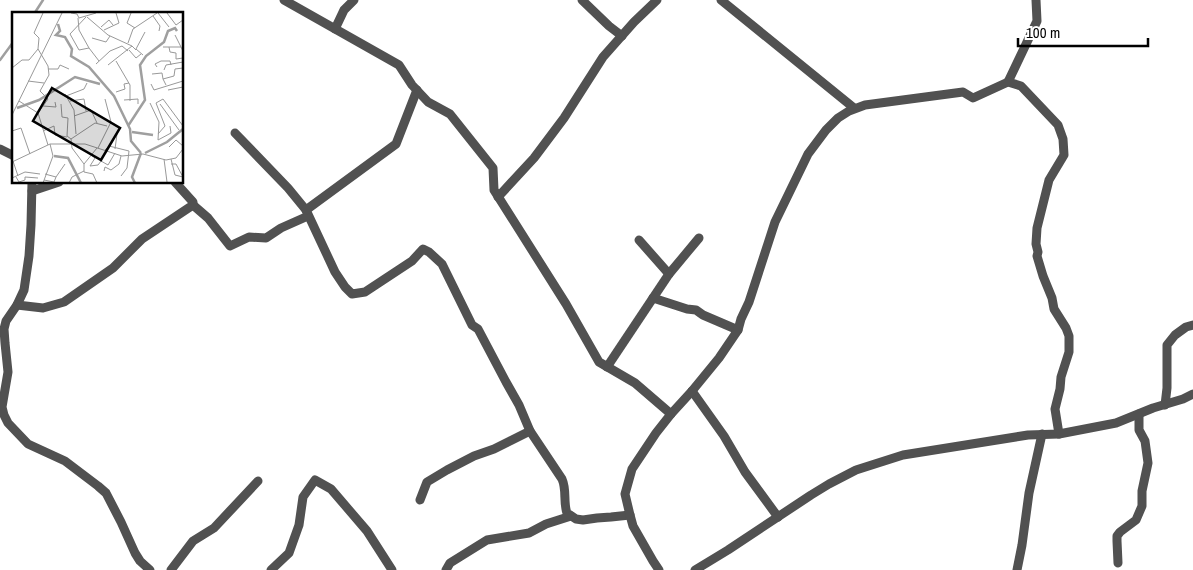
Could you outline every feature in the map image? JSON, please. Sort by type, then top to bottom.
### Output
[{"type":"street","points":[[284,0],[399,65],[428,102],[450,114],[493,168],[494,190],[566,304],[599,362],[635,382],[670,414]]},
{"type":"street","points":[[335,29],[344,10],[354,0]]},
{"type":"street","points":[[582,0],[622,36]]},
{"type":"street","points":[[498,197],[534,158],[564,118],[603,57],[634,22],[657,0]]},
{"type":"street","points":[[721,0],[854,108]]},
{"type":"street","points":[[660,570],[633,526],[625,494],[632,470],[670,414],[719,358],[738,330],[775,222],[808,154],[826,130],[838,118],[854,108],[963,92],[973,98],[1008,82],[1037,21],[1036,0]]},
{"type":"street","points":[[1008,82],[1021,86],[1058,125],[1064,139],[1064,155],[1049,180],[1037,228],[1036,244],[1039,265],[1052,298],[1054,309],[1069,336],[1069,352],[1060,377],[1060,389],[1055,410],[1059,434]]},
{"type":"street","points":[[177,184],[193,202],[193,205],[208,218],[230,246],[249,237],[266,238],[307,213],[396,144],[417,90]]},
{"type":"street","points":[[235,133],[288,188],[307,213],[335,272],[352,294],[365,292],[412,261],[424,249],[442,264],[472,325],[478,329],[519,405],[530,430],[564,482],[567,513],[583,520],[630,515]]},
{"type":"street","points":[[0,148],[12,155]]},
{"type":"street","points":[[48,184],[32,187],[29,256],[24,290],[4,329],[8,372],[2,410],[4,423],[28,444],[65,462],[102,489],[110,501],[135,553],[140,561],[150,570]]},
{"type":"street","points":[[18,304],[43,308],[64,302],[113,268],[142,240],[193,205]]},
{"type":"street","points":[[607,366],[669,274],[699,238]]},
{"type":"street","points":[[639,240],[669,274]]},
{"type":"street","points":[[653,298],[696,310],[738,330]]},
{"type":"street","points":[[1165,405],[1167,345],[1175,335],[1186,327],[1193,325]]},
{"type":"street","points":[[692,391],[724,436],[745,472],[778,517]]},
{"type":"street","points":[[695,570],[829,484],[856,470],[903,455],[1028,435],[1059,434],[1116,423],[1193,394]]},
{"type":"street","points":[[1118,563],[1118,536],[1120,532],[1136,520],[1142,506],[1142,491],[1148,463],[1145,441],[1139,430],[1139,414]]},
{"type":"street","points":[[420,500],[427,482],[474,456],[494,449],[530,430]]},
{"type":"street","points":[[1018,570],[1029,493],[1042,434]]},
{"type":"street","points":[[271,570],[289,553],[299,525],[303,497],[315,480],[331,489],[343,503],[366,531],[392,570]]},
{"type":"street","points":[[170,570],[193,541],[214,528],[258,481]]},
{"type":"street","points":[[446,570],[450,563],[487,540],[529,533],[546,524],[571,516]]},
{"type":"waterway","points":[[35,12],[43,0]]},
{"type":"waterway","points":[[0,60],[12,44]]}]
